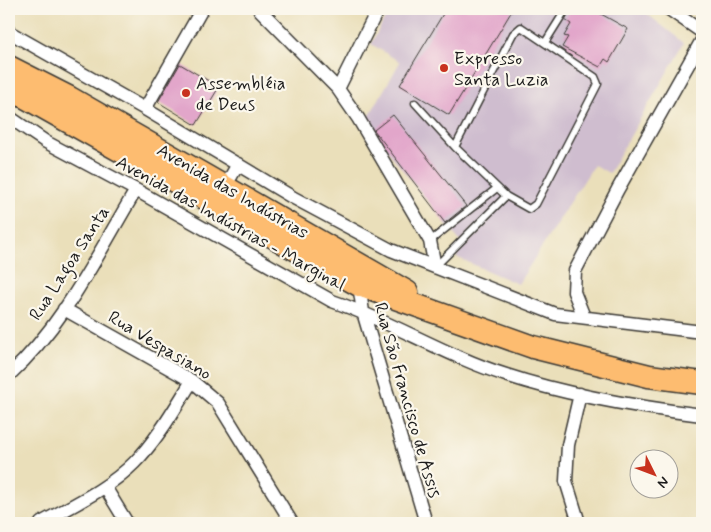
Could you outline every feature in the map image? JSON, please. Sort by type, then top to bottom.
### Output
[{"type":"highway","name":"Avenida das Indústrias","points":[[9,66],[70,98],[455,320]]},
{"type":"highway","name":"Avenida das Indústrias","points":[[9,88],[359,285],[533,347],[649,376],[702,383]]},
{"type":"street","points":[[145,109],[202,9]]},
{"type":"street","points":[[259,9],[338,89],[363,126],[430,241],[435,267]]},
{"type":"street","points":[[338,89],[378,9]]},
{"type":"street","points":[[669,9],[702,32]]},
{"type":"street","points":[[9,32],[145,109],[292,197],[391,250],[556,314],[702,332]]},
{"type":"street","points":[[584,317],[574,292],[575,272],[618,189],[702,40]]},
{"type":"street","name":"Avenida das Indústrias - Marginal","points":[[9,117],[46,142],[136,190],[332,301],[363,312],[505,375],[649,409],[702,415]]},
{"type":"street","points":[[225,187],[238,164]]},
{"type":"street","name":"Rua Lagoa Santa","points":[[9,376],[24,362],[64,308],[136,190]]},
{"type":"street","points":[[280,218],[292,197]]},
{"type":"street","points":[[412,257],[430,241]]},
{"type":"street","name":"Rua São Francisco de Assis","points":[[359,285],[363,312],[426,523]]},
{"type":"street","name":"Rua Vespasiano","points":[[64,308],[192,381],[218,402],[292,523]]},
{"type":"street","points":[[41,523],[105,487],[135,462],[164,426],[192,381]]},
{"type":"street","points":[[579,523],[566,481],[568,445],[580,394]]},
{"type":"street","points":[[105,487],[127,523]]},
{"type":"lane","points":[[546,41],[566,9]]},
{"type":"lane","points":[[415,103],[455,147],[497,188],[526,209],[534,206],[598,84],[596,77],[524,27],[515,31],[455,147]]},
{"type":"lane","points":[[430,241],[497,188]]},
{"type":"lane","points":[[435,267],[506,196]]},
{"type":"shaded area","points":[[390,9],[641,9],[684,43],[609,173],[594,165],[518,284],[456,257],[463,245],[365,123],[400,62],[371,44]]},
{"type":"building","name":"Expresso Santa Luzia","points":[[446,9],[513,9],[449,115],[400,85]]},
{"type":"building","points":[[571,9],[592,9],[628,29],[609,62],[605,59],[600,67],[562,47],[568,37],[564,36],[571,24],[565,20]]},
{"type":"building","name":"Assembléia de Deus","points":[[180,64],[219,87],[196,125],[158,102]]},
{"type":"building","points":[[393,115],[466,206],[445,223],[374,130]]},
{"type":"place","name":"Expresso Santa Luzia","points":[[444,68]]},
{"type":"place","name":"Assembléia de Deus","points":[[186,93]]}]
